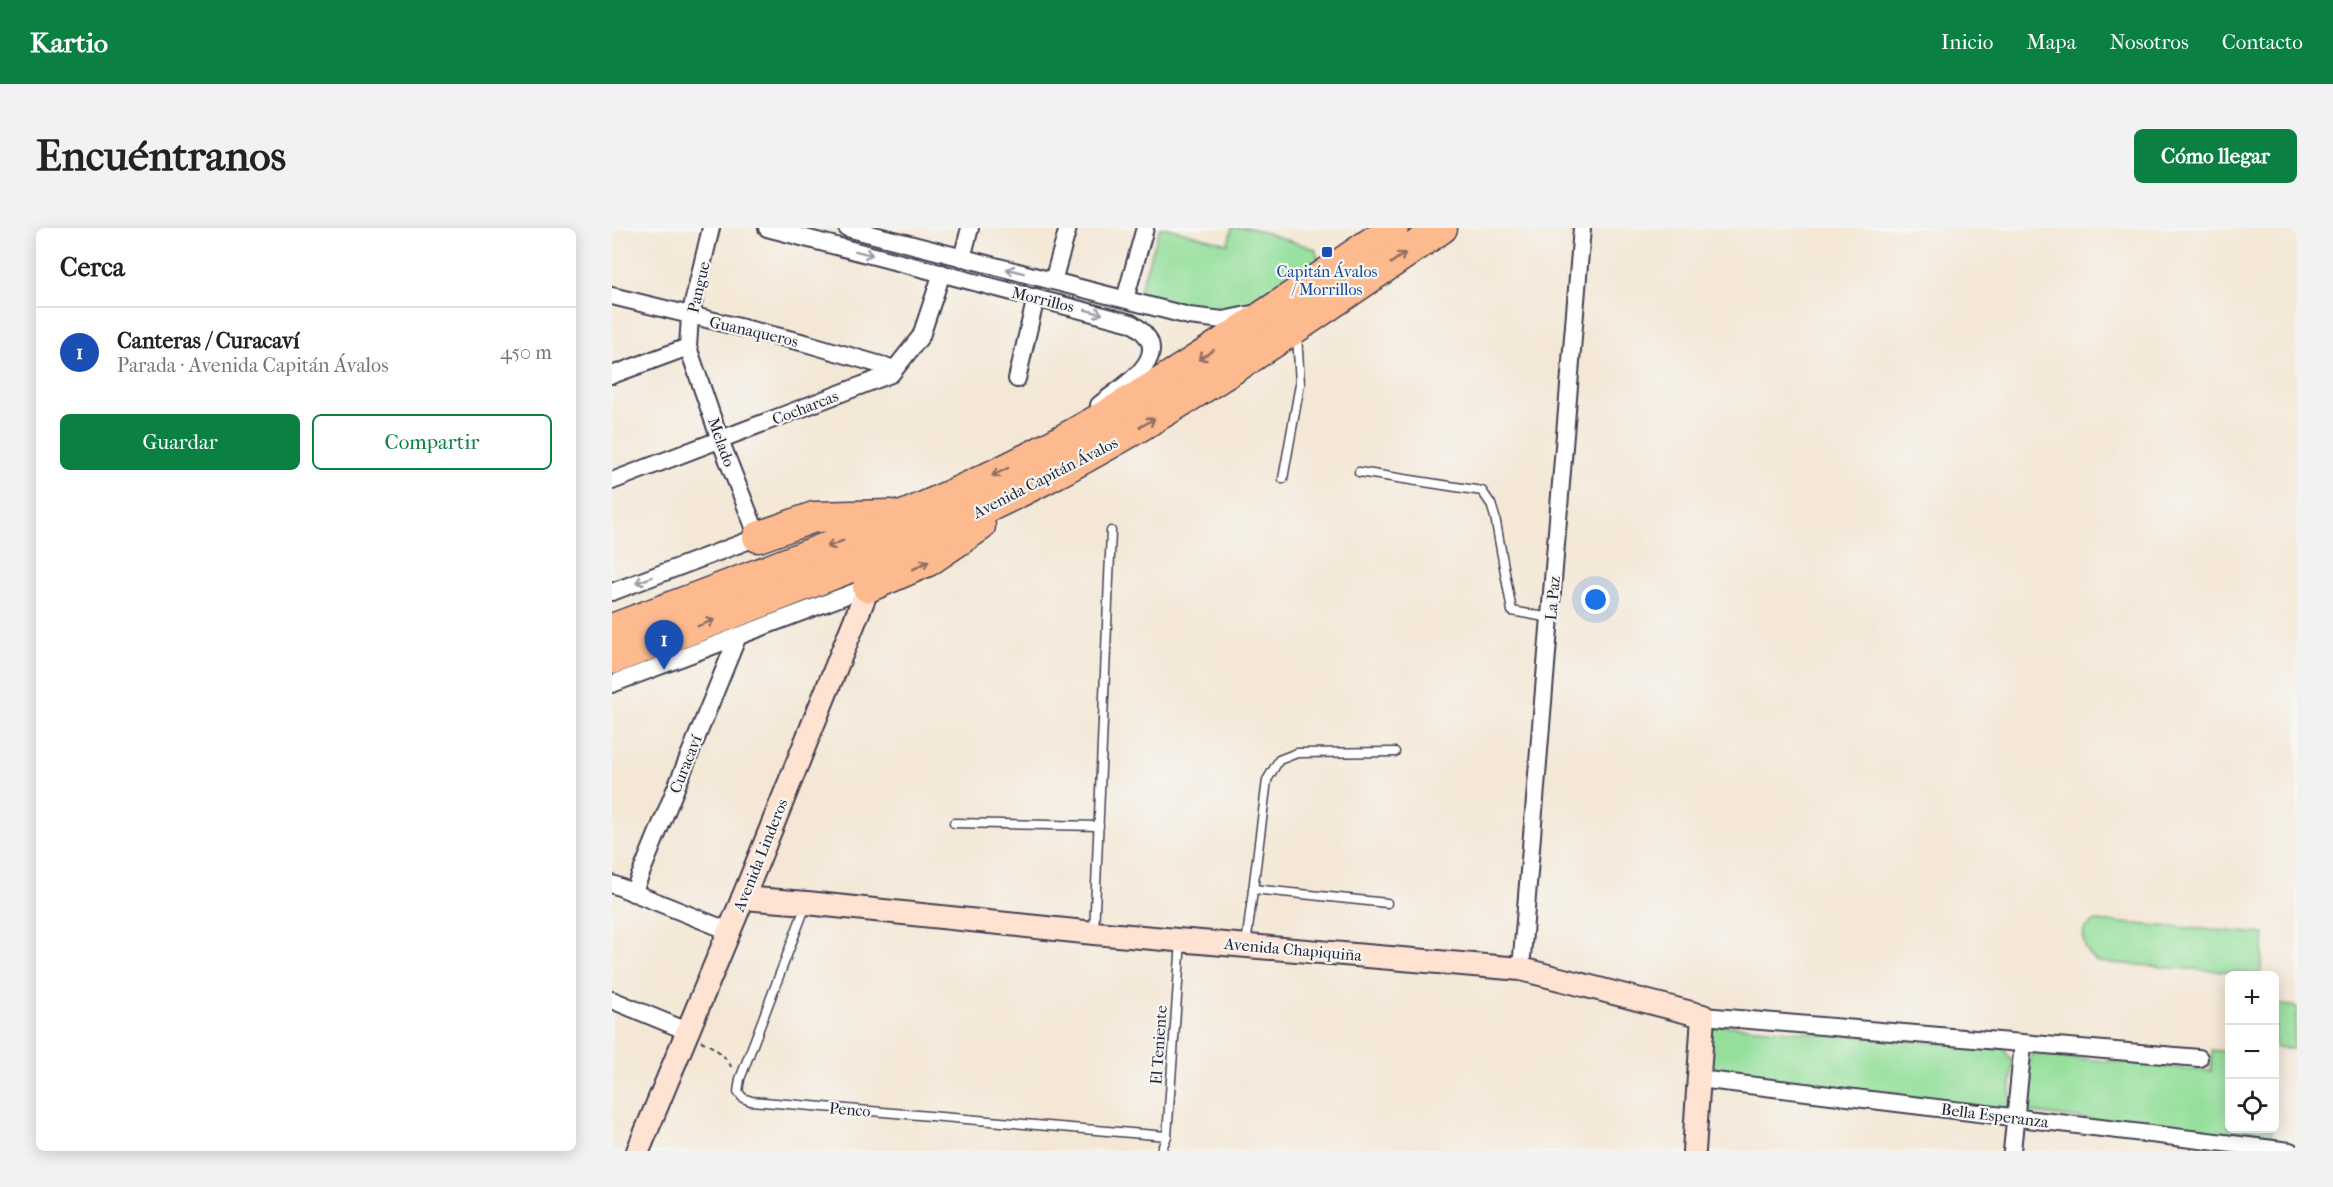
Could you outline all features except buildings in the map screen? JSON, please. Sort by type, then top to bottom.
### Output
[{"type":"highway","name":"Avenida Capitán Ávalos","points":[[612,659],[875,557],[955,522],[1393,228]]},
{"type":"highway","name":"Avenida Capitán Ávalos","points":[[612,629],[909,514],[1038,467],[1166,412],[1296,328],[1442,228]]},
{"type":"highway","points":[[868,587],[928,561],[1038,467]]},
{"type":"highway","points":[[758,537],[814,517],[909,514]]},
{"type":"highway","points":[[875,557],[909,514]]},
{"type":"street","name":"Pangue","points":[[688,347],[690,316],[711,228]]},
{"type":"street","name":"Morrillos","points":[[767,228],[1131,323],[1146,334],[1152,349],[1148,363],[1038,467]]},
{"type":"street","name":"Morrillos","points":[[847,228],[880,232],[962,258],[1189,316],[1223,320],[1251,314],[1294,296]]},
{"type":"street","points":[[962,258],[970,228]]},
{"type":"street","points":[[1053,281],[1068,228]]},
{"type":"street","points":[[1125,299],[1145,228]]},
{"type":"street","name":"La Paz","points":[[1521,969],[1582,228]]},
{"type":"street","name":"Cocharcas","points":[[612,481],[891,374],[921,336],[942,273]]},
{"type":"street","name":"Guanaqueros","points":[[612,296],[805,343],[895,369]]},
{"type":"street","points":[[1017,379],[1036,297]]},
{"type":"street","points":[[612,375],[688,347]]},
{"type":"street","name":"Melado","points":[[688,347],[720,440],[758,537]]},
{"type":"street","points":[[612,592],[758,537]]},
{"type":"street","name":"Avenida Linderos","points":[[638,1151],[868,587],[875,557]]},
{"type":"street","points":[[612,684],[868,587]]},
{"type":"street","name":"Curacaví","points":[[633,893],[738,636]]},
{"type":"street","points":[[612,884],[729,931]]},
{"type":"street","name":"Avenida Chapiquiña","points":[[743,898],[1094,933],[1521,969],[1703,1016]]},
{"type":"street","points":[[612,1000],[686,1033]]},
{"type":"street","points":[[1694,1151],[1703,1016],[2199,1058]]},
{"type":"street","points":[[2012,1151],[2023,1044]]},
{"type":"street","name":"Bella Esperanza","points":[[1699,1079],[2290,1151]]},
{"type":"lane","points":[[1283,479],[1300,384],[1296,328]]},
{"type":"lane","points":[[1359,472],[1482,491],[1491,504],[1495,517],[1512,611],[1517,614],[1550,618]]},
{"type":"lane","points":[[1094,933],[1111,531]]},
{"type":"lane","points":[[1246,946],[1267,780],[1280,760],[1297,753],[1395,752]]},
{"type":"lane","points":[[954,823],[1099,826]]},
{"type":"lane","points":[[1253,889],[1387,903]]},
{"type":"lane","points":[[740,1079],[807,903]]},
{"type":"lane","name":"El Teniente","points":[[1161,1151],[1167,1136],[1181,940]]},
{"type":"lane","name":"Penco","points":[[740,1079],[738,1092],[743,1098],[751,1101],[1167,1136]]},
{"type":"path","points":[[686,1033],[710,1044],[730,1064],[734,1077],[740,1079]]},
{"type":"green space","points":[[1160,228],[1168,228],[1228,244],[1232,228],[1251,228],[1315,249],[1320,263],[1253,306],[1227,310],[1196,306],[1139,292]]},
{"type":"green space","points":[[2096,921],[2265,934],[2260,971],[2225,971],[2097,962],[2084,944],[2084,929]]},
{"type":"green space","points":[[2279,1005],[2297,1007],[2293,1049],[2279,1047]]},
{"type":"green space","points":[[1719,1025],[2003,1048],[2013,1062],[2009,1110],[1708,1074],[1709,1032]]},
{"type":"green space","points":[[2212,1050],[2225,1052],[2225,1133],[2272,1133],[2271,1141],[2025,1112],[2031,1054],[2211,1071]]},
{"type":"place","name":"Capitán Ávalos / Morrillos","points":[[1327,252]]},
{"type":"place","name":"Canteras / Curacaví","points":[[664,670]]}]
